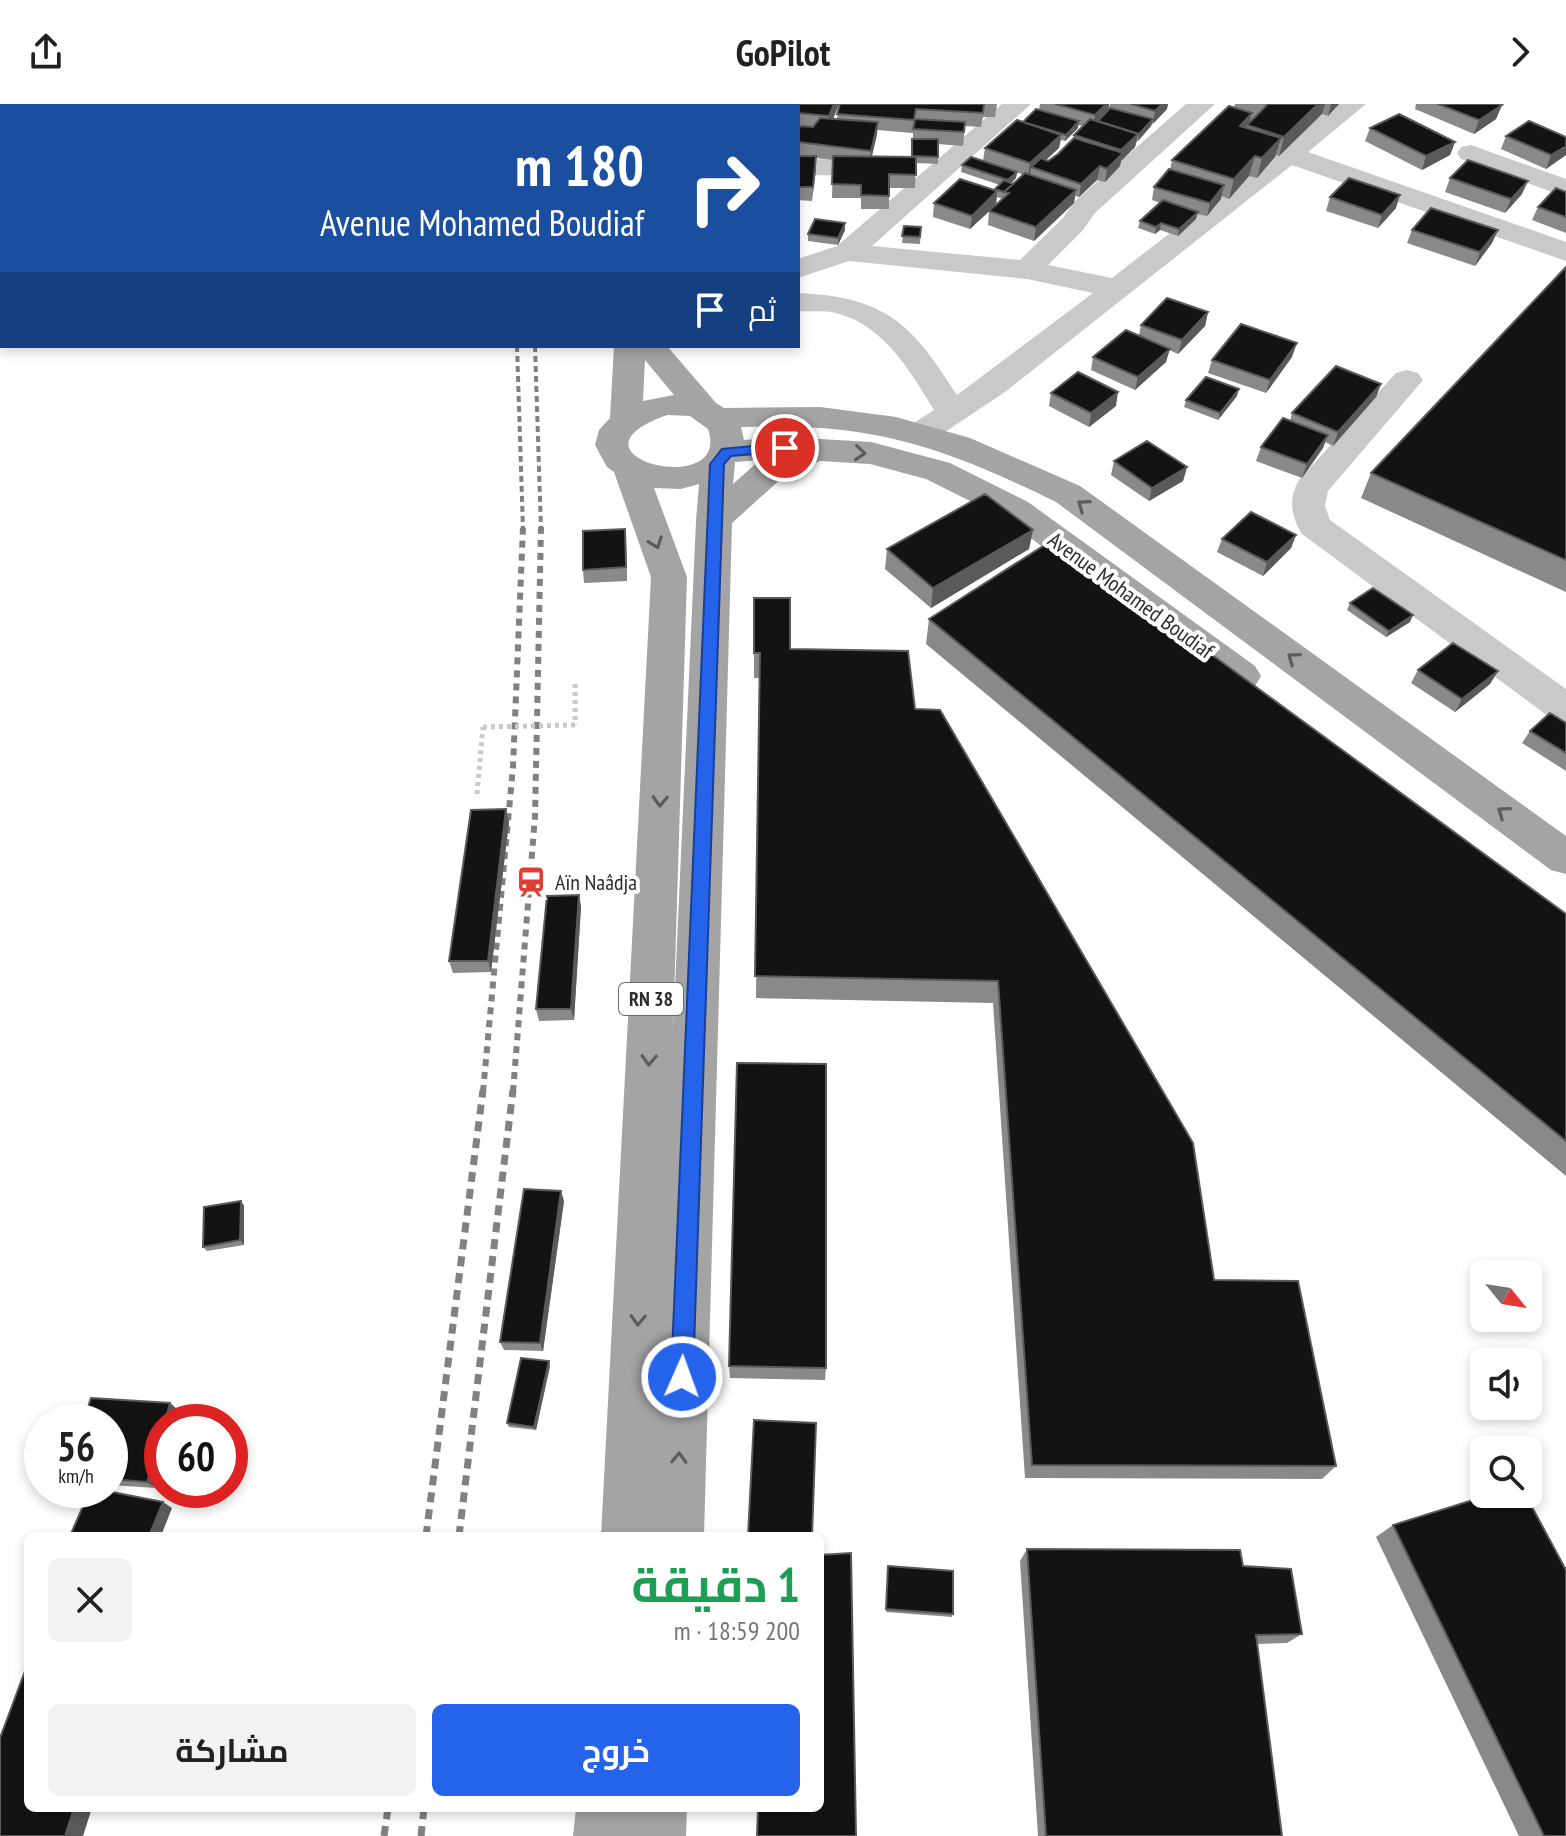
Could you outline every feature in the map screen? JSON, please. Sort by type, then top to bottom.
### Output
[{"type":"main road","name":"RN 38","points":[[629,1532],[669,577],[630,470],[616,459],[611,445],[614,431],[626,418],[630,348]]},
{"type":"main road","points":[[651,348],[716,436]]},
{"type":"main road","points":[[626,418],[643,409],[664,405],[716,436]]},
{"type":"main road","name":"Avenue Mohamed Boudiaf","points":[[716,436],[760,415],[854,421],[921,433],[1007,465],[1068,494],[1566,858]]},
{"type":"main road","name":"RN 38","points":[[676,1532],[716,436]]},
{"type":"main road","points":[[630,470],[665,479],[693,475],[716,436]]},
{"type":"main road","name":"Avenue Mohamed Boudiaf","points":[[716,436],[785,448],[871,453],[938,471],[1016,510],[1272,699]]},
{"type":"main road","points":[[713,521],[772,468],[816,450]]},
{"type":"main road","points":[[604,1836],[606,1812]]},
{"type":"main road","points":[[655,1836],[657,1812]]},
{"type":"street","points":[[800,268],[847,252],[1018,104]]},
{"type":"street","points":[[1027,270],[1073,224],[1085,207],[1202,104]]},
{"type":"street","points":[[921,433],[994,385],[1353,104]]},
{"type":"street","points":[[1471,153],[1566,189]]},
{"type":"street","points":[[1289,155],[1566,252]]},
{"type":"street","points":[[800,167],[942,169]]},
{"type":"street","points":[[847,252],[1027,270],[1120,289]]},
{"type":"street","points":[[800,302],[842,305],[892,328],[918,359],[952,413]]},
{"type":"street","points":[[1407,380],[1311,488],[1308,506],[1314,526],[1566,709]]},
{"type":"path","points":[[477,794],[483,727],[575,725],[575,684]]},
{"type":"building","points":[[800,104],[834,104],[829,116],[800,113]]},
{"type":"building","points":[[840,104],[984,104],[983,113],[916,109],[914,120],[837,114]]},
{"type":"building","points":[[1055,104],[1106,104],[1095,115]]},
{"type":"building","points":[[1131,104],[1162,104],[1155,111]]},
{"type":"building","points":[[1268,104],[1318,104],[1284,137],[1247,125]]},
{"type":"building","points":[[1438,104],[1498,104],[1502,105],[1479,120]]},
{"type":"building","points":[[1229,106],[1252,113],[1240,126],[1281,138],[1262,158],[1255,156],[1234,179],[1172,160]]},
{"type":"building","points":[[1110,108],[1153,119],[1139,134],[1098,121]]},
{"type":"building","points":[[1036,109],[1079,121],[1066,135],[1023,122]]},
{"type":"building","points":[[1399,114],[1455,142],[1426,156],[1370,128]]},
{"type":"building","points":[[820,118],[878,122],[871,151],[800,142],[800,126],[813,127]]},
{"type":"building","points":[[915,119],[965,122],[964,132],[913,129]]},
{"type":"building","points":[[1090,119],[1138,134],[1121,150],[1074,135]]},
{"type":"building","points":[[1017,120],[1061,135],[1030,163],[985,148]]},
{"type":"building","points":[[1529,121],[1566,137],[1566,146],[1551,155],[1506,136]]},
{"type":"building","points":[[1074,138],[1123,153],[1107,169],[1100,166],[1081,184],[1031,167],[1041,158],[1048,161]]},
{"type":"building","points":[[912,139],[938,139],[938,157],[912,156]]},
{"type":"building","points":[[800,156],[816,156],[813,187],[800,187]]},
{"type":"building","points":[[833,156],[916,157],[916,175],[889,174],[889,196],[861,195],[861,185],[832,184]]},
{"type":"building","points":[[971,157],[1017,172],[1008,180],[962,165]]},
{"type":"building","points":[[1468,160],[1528,181],[1511,199],[1450,178]]},
{"type":"building","points":[[1169,169],[1224,185],[1210,203],[1154,187]]},
{"type":"building","points":[[1025,173],[1076,190],[1036,227],[989,211]]},
{"type":"building","points":[[1349,178],[1400,195],[1382,215],[1330,197]]},
{"type":"building","points":[[960,179],[997,191],[972,216],[934,203]]},
{"type":"building","points":[[1004,180],[1013,184],[1004,192],[995,189]]},
{"type":"building","points":[[1556,188],[1566,192],[1566,217],[1538,207]]},
{"type":"building","points":[[1163,200],[1198,212],[1179,229],[1161,223],[1156,227],[1140,221]]},
{"type":"building","points":[[1431,208],[1498,230],[1480,252],[1412,230]]},
{"type":"building","points":[[815,219],[845,223],[838,238],[808,234]]},
{"type":"building","points":[[904,226],[921,227],[920,237],[902,236]]},
{"type":"building","points":[[1566,267],[1566,560],[1371,473]]},
{"type":"building","points":[[1167,298],[1208,312],[1182,340],[1141,325]]},
{"type":"building","points":[[1241,324],[1297,343],[1270,380],[1212,360]]},
{"type":"building","points":[[1126,330],[1170,349],[1138,377],[1093,357]]},
{"type":"building","points":[[1336,366],[1381,384],[1338,432],[1292,413]]},
{"type":"building","points":[[1078,372],[1118,392],[1091,413],[1051,393]]},
{"type":"building","points":[[1206,377],[1239,389],[1220,413],[1186,400]]},
{"type":"building","points":[[1283,418],[1328,435],[1307,464],[1261,447]]},
{"type":"building","points":[[1147,441],[1187,467],[1152,488],[1114,461]]},
{"type":"building","points":[[985,494],[1033,530],[933,588],[887,549]]},
{"type":"building","points":[[1251,512],[1296,535],[1267,562],[1222,539]]},
{"type":"building","points":[[625,529],[626,567],[583,570],[583,531]]},
{"type":"building","points":[[1054,539],[1566,914],[1566,1141],[929,619]]},
{"type":"building","points":[[1373,588],[1413,615],[1389,631],[1350,603]]},
{"type":"building","points":[[754,598],[790,598],[790,649],[908,651],[915,709],[940,710],[1193,1143],[1214,1280],[1298,1281],[1336,1466],[1032,1465],[998,981],[755,976],[760,653],[754,653]]},
{"type":"building","points":[[1453,643],[1498,671],[1462,699],[1418,670]]},
{"type":"building","points":[[1550,713],[1566,723],[1566,753],[1530,731]]},
{"type":"building","points":[[506,809],[488,961],[449,961],[471,810]]},
{"type":"building","points":[[579,895],[571,1009],[536,1009],[547,896]]},
{"type":"building","points":[[737,1063],[826,1064],[826,1368],[729,1366]]},
{"type":"building","points":[[524,1189],[561,1191],[540,1343],[500,1342]]},
{"type":"building","points":[[241,1201],[240,1240],[203,1247],[204,1207]]},
{"type":"building","points":[[521,1358],[549,1361],[534,1427],[507,1423]]},
{"type":"building","points":[[91,1398],[170,1403],[144,1404],[144,1482],[128,1480],[128,1404],[89,1404]]},
{"type":"building","points":[[754,1420],[816,1423],[812,1532],[748,1532]]},
{"type":"building","points":[[128,1495],[144,1498],[144,1508],[161,1508],[151,1532],[72,1532],[82,1508],[128,1508]]},
{"type":"building","points":[[1470,1501],[1470,1508],[1533,1508],[1566,1570],[1566,1836],[1544,1836],[1393,1525]]},
{"type":"building","points":[[1027,1549],[1240,1550],[1243,1566],[1291,1569],[1302,1634],[1256,1635],[1282,1836],[1046,1836]]},
{"type":"building","points":[[851,1553],[856,1836],[757,1836],[758,1812],[824,1812],[824,1555]]},
{"type":"building","points":[[888,1566],[953,1571],[953,1614],[886,1609]]},
{"type":"building","points":[[24,1674],[24,1812],[73,1812],[65,1836],[0,1836],[0,1738]]},
{"type":"railway","points":[[517,348],[523,528]]},
{"type":"railway","points":[[535,348],[541,528]]},
{"type":"railway","points":[[483,1092],[513,767],[523,528]]},
{"type":"railway","points":[[513,1092],[535,816],[541,528]]},
{"type":"railway","points":[[427,1532],[483,1090]]},
{"type":"railway","points":[[459,1532],[513,1090]]},
{"type":"railway","points":[[384,1836],[387,1812]]},
{"type":"railway","points":[[421,1836],[424,1812]]},
{"type":"place","name":"Aïn Naâdja","points":[[531,882]]},
{"type":"route","points":[[682,1377],[717,464],[727,452],[785,448]]}]
